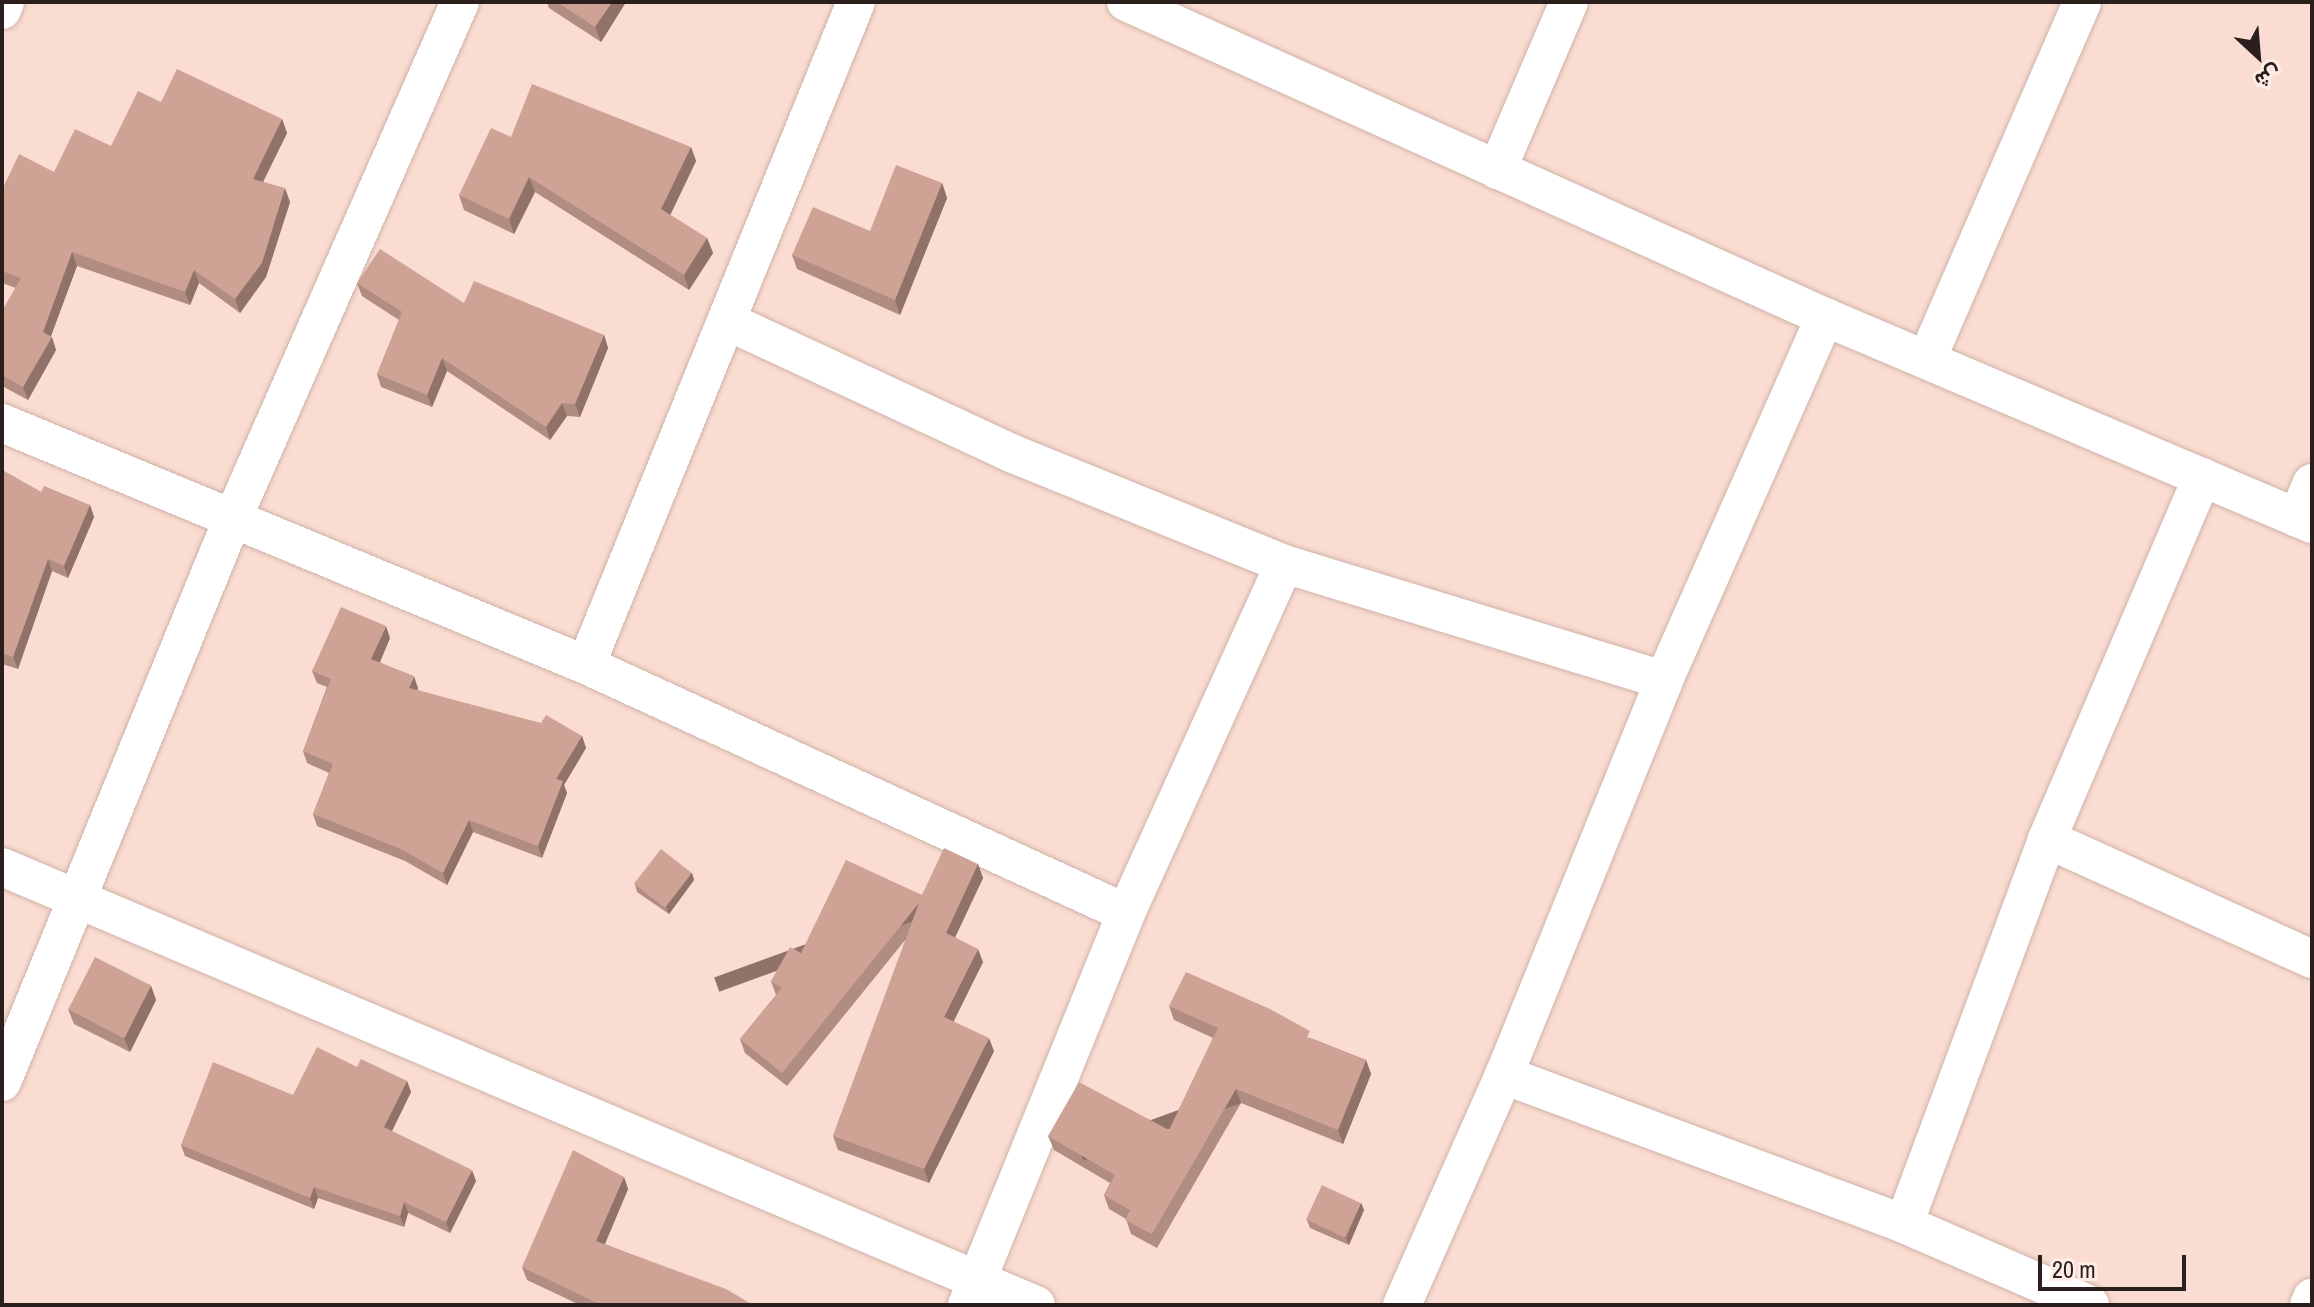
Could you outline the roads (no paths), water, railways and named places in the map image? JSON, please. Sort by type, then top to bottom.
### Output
[{"type":"street","points":[[2,1082],[74,896],[232,520],[460,2]]},
{"type":"street","points":[[586,665],[729,322],[856,2]]},
{"type":"street","points":[[1126,2],[1825,317],[2304,521],[2312,483]]},
{"type":"street","points":[[1497,170],[1569,2]]},
{"type":"street","points":[[1927,359],[2082,2]]},
{"type":"street","points":[[1402,1305],[1504,1075],[1664,680],[1825,317]]},
{"type":"street","points":[[729,322],[1011,453],[1284,564],[1664,680]]},
{"type":"street","points":[[2,423],[586,665],[1126,913]]},
{"type":"street","points":[[1904,1224],[2047,839],[2202,477]]},
{"type":"street","points":[[972,1292],[1126,913],[1284,564]]},
{"type":"street","points":[[2047,839],[2312,959]]},
{"type":"street","points":[[2,867],[972,1292],[1036,1305]]},
{"type":"street","points":[[1504,1075],[1904,1224],[2090,1305]]},
{"type":"street","points":[[2309,1305],[2312,1298]]}]
